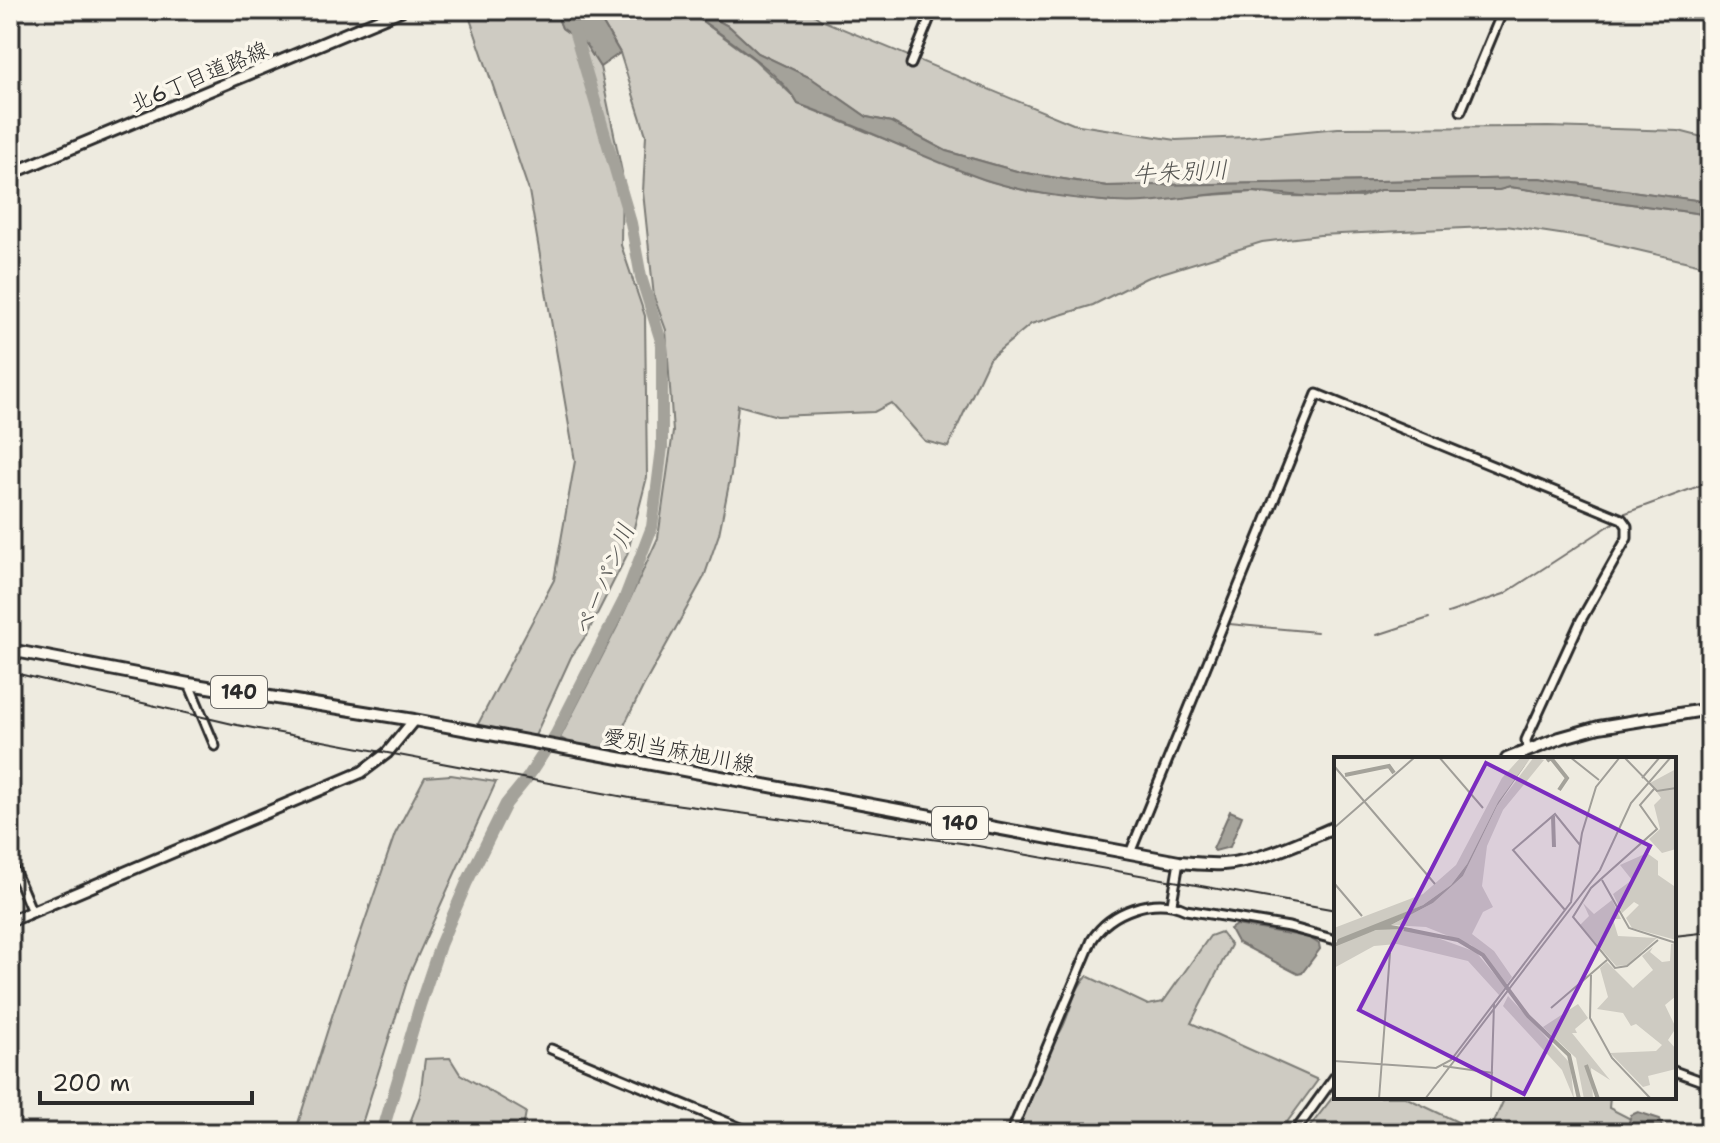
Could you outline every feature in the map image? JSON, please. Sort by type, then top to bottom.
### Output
[{"type":"main road","name":"愛別当麻旭川線","points":[[10,650],[189,684],[414,720],[1179,862],[1222,864],[1245,861],[1334,828]]},
{"type":"main road","points":[[1512,757],[1599,727],[1710,709]]},
{"type":"street","name":"北6丁目道路線","points":[[10,174],[402,10]]},
{"type":"street","points":[[911,64],[933,10]]},
{"type":"street","points":[[1461,111],[1503,10]]},
{"type":"street","points":[[1130,853],[1317,394],[1622,519],[1627,526],[1627,538],[1581,620],[1526,740],[1527,751]]},
{"type":"street","points":[[189,684],[215,746]]},
{"type":"street","points":[[10,921],[362,772],[387,753],[414,720]]},
{"type":"street","points":[[10,860],[32,912]]},
{"type":"street","points":[[1172,903],[1179,862]]},
{"type":"street","points":[[1011,1133],[1097,932],[1114,917],[1154,904],[1172,903],[1186,910],[1289,927],[1334,939]]},
{"type":"street","points":[[551,1049],[753,1133]]},
{"type":"street","points":[[1676,1072],[1710,1084]]},
{"type":"street","points":[[1294,1133],[1334,1078]]},
{"type":"shaded area","points":[[467,10],[555,10],[562,28],[586,45],[600,67],[622,172],[621,245],[645,316],[647,477],[627,555],[587,634],[571,657],[535,736],[477,726],[554,580],[575,461],[529,191]]},
{"type":"shaded area","points":[[555,10],[595,10],[620,53],[600,67],[586,45],[562,28]]},
{"type":"shaded area","points":[[595,10],[687,10],[755,60],[798,104],[986,180],[1031,192],[1112,202],[1254,192],[1282,196],[1361,197],[1380,190],[1498,190],[1510,187],[1710,215],[1710,267],[1586,238],[1506,226],[1320,235],[1262,242],[1146,278],[1093,305],[1031,324],[989,359],[948,447],[925,441],[891,403],[874,412],[777,416],[738,405],[731,474],[719,534],[704,577],[612,750],[570,743],[560,738],[658,538],[673,432],[666,330],[654,297],[643,192],[646,135],[620,53]]},
{"type":"shaded area","name":"牛朱別川","points":[[687,10],[705,10],[730,27],[758,53],[811,78],[867,117],[891,122],[946,151],[1020,172],[1107,186],[1539,178],[1710,202],[1710,215],[1510,187],[1499,190],[1380,190],[1349,197],[1236,192],[1132,202],[1032,192],[960,170],[798,104],[763,65]]},
{"type":"shaded area","points":[[705,10],[808,10],[821,20],[1073,124],[1176,140],[1338,128],[1549,127],[1679,131],[1710,139],[1710,202],[1539,178],[1107,186],[1020,172],[946,151],[891,122],[867,117],[811,78],[758,53],[730,27]]},
{"type":"shaded area","points":[[451,775],[496,782],[409,975],[359,1133],[295,1133],[395,834],[425,777]]},
{"type":"shaded area","points":[[1230,811],[1242,816],[1230,847],[1215,851],[1213,849]]},
{"type":"shaded area","points":[[1236,925],[1308,937],[1319,944],[1320,949],[1298,974],[1237,942],[1230,929]]},
{"type":"shaded area","points":[[1221,932],[1231,945],[1191,1023],[1318,1080],[1279,1133],[1017,1133],[1053,1041],[1087,976],[1148,1005],[1163,1002],[1210,936]]},
{"type":"shaded area","points":[[450,1058],[460,1074],[526,1112],[522,1133],[406,1133],[420,1096],[425,1059]]},
{"type":"shaded area","points":[[1334,1096],[1334,1099],[1409,1099],[1481,1133],[1305,1133]]},
{"type":"shaded area","points":[[1504,1099],[1610,1099],[1609,1108],[1658,1133],[1489,1133]]},
{"type":"shaded area","points":[[1638,1112],[1660,1119],[1664,1131],[1649,1133],[1635,1129],[1629,1122],[1631,1115]]},
{"type":"waterway","name":"ペーパン川","points":[[382,1133],[440,945],[467,882],[506,804],[556,734],[624,600],[652,527],[662,448],[662,344],[641,277],[631,223],[568,10]]},
{"type":"waterway","points":[[1623,514],[1710,482]]},
{"type":"waterway","points":[[1448,613],[1504,594],[1615,522]]},
{"type":"waterway","points":[[1377,635],[1429,618]]},
{"type":"waterway","points":[[1229,624],[1317,632]]},
{"type":"railway","points":[[10,672],[237,725],[630,798],[961,843],[1334,910]]},
{"type":"railway","points":[[1676,936],[1710,932]]}]
